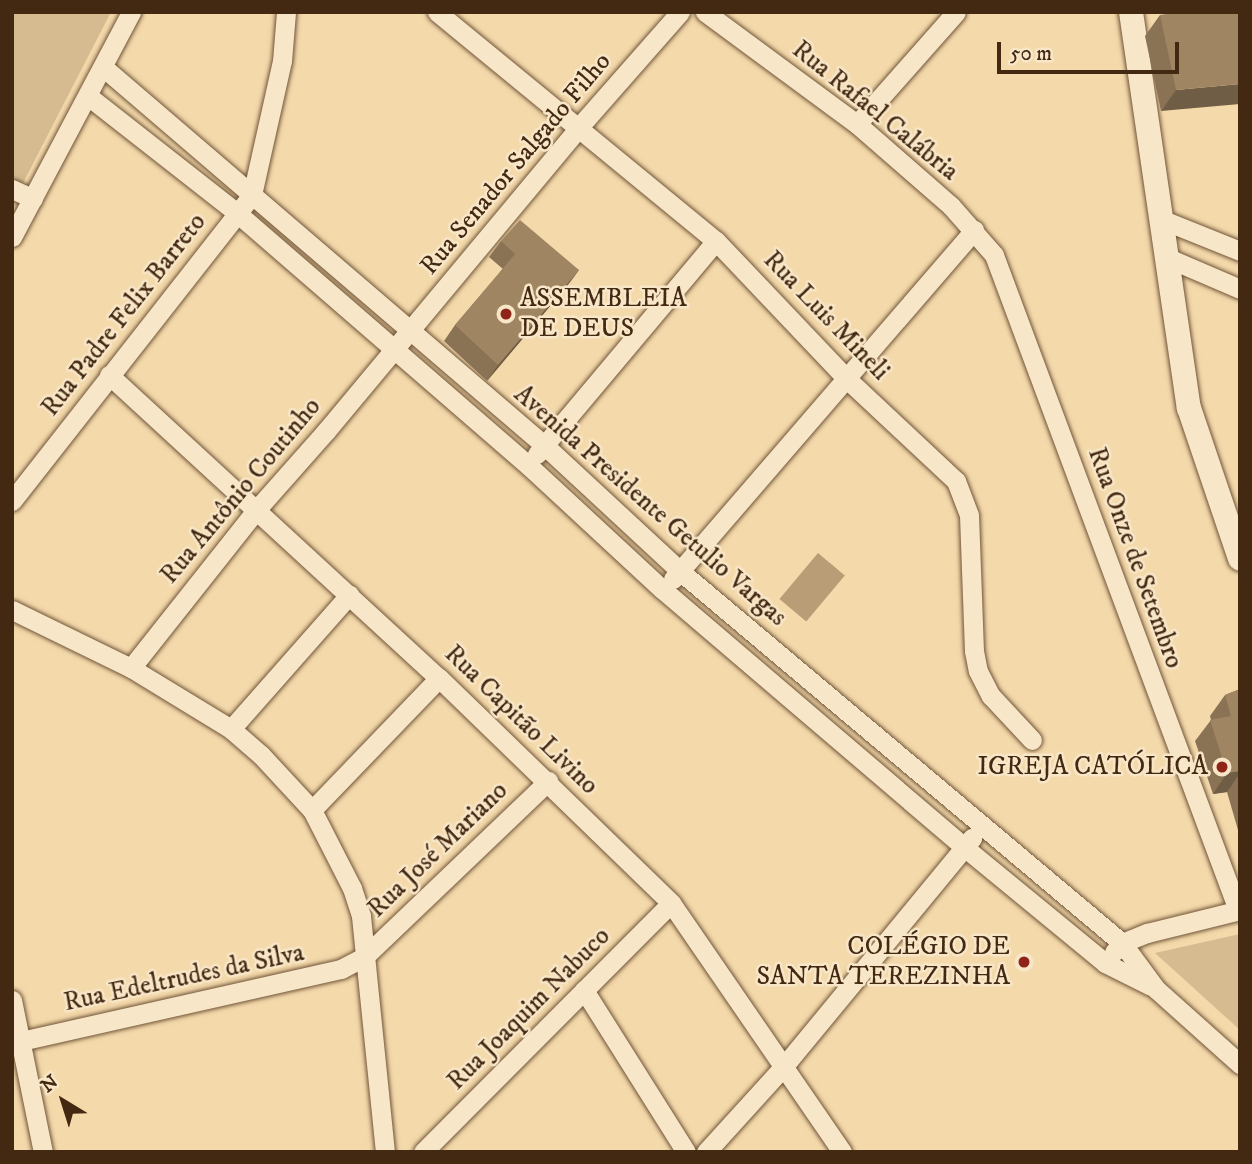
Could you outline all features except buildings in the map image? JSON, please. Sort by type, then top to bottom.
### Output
[{"type":"street","points":[[12,237],[131,12]]},
{"type":"street","points":[[252,194],[282,61],[286,12]]},
{"type":"street","name":"Rua Luis Mineli","points":[[437,12],[463,20],[579,127],[716,241],[848,380],[950,475],[962,490],[969,515],[974,651],[978,671],[991,696],[1032,740]]},
{"type":"street","name":"Rua Senador Salgado Filho","points":[[394,350],[579,127],[680,12]]},
{"type":"street","name":"Rua Rafael Calábria","points":[[705,12],[857,124],[974,230]]},
{"type":"street","points":[[857,124],[956,12]]},
{"type":"street","points":[[1131,12],[1189,408],[1240,559]]},
{"type":"street","name":"Avenida Presidente Getulio Vargas","points":[[103,67],[544,445],[681,572],[1122,943],[1156,989],[1240,1064]]},
{"type":"street","name":"Avenida Presidente Getulio Vargas","points":[[88,96],[237,213],[528,466],[662,589],[964,847],[1105,963],[1156,989]]},
{"type":"street","points":[[12,189],[33,199]]},
{"type":"street","name":"Rua Padre Felix Barreto","points":[[15,493],[252,194]]},
{"type":"street","points":[[1163,220],[1240,251]]},
{"type":"street","points":[[662,589],[681,572],[848,380],[974,230]]},
{"type":"street","name":"Rua Onze de Setembro","points":[[974,230],[994,255],[1239,910]]},
{"type":"street","points":[[528,466],[716,241]]},
{"type":"street","points":[[1168,258],[1240,289]]},
{"type":"street","name":"Rua Antônio Coutinho","points":[[131,668],[257,509],[394,350]]},
{"type":"street","name":"Rua Capitão Livino","points":[[109,374],[439,678],[671,903],[842,1152]]},
{"type":"street","points":[[231,729],[349,595]]},
{"type":"street","points":[[12,610],[131,668],[231,729],[261,755],[312,810],[352,888],[361,916],[385,1152]]},
{"type":"street","points":[[312,810],[439,678]]},
{"type":"street","name":"Rua José Mariano","points":[[364,957],[548,781]]},
{"type":"street","points":[[713,1148],[983,826]]},
{"type":"street","name":"Rua Joaquim Nabuco","points":[[424,1152],[671,903]]},
{"type":"street","points":[[1105,963],[1122,943],[1239,910]]},
{"type":"street","name":"Rua Edeltrudes da Silva","points":[[16,1042],[331,972],[364,957]]},
{"type":"street","points":[[584,990],[686,1152]]},
{"type":"street","points":[[12,1000],[16,1042],[43,1152]]},
{"type":"shaded area","points":[[12,12],[111,12],[23,183],[12,178]]},
{"type":"shaded area","points":[[818,553],[845,575],[806,621],[779,599]]},
{"type":"shaded area","points":[[1240,934],[1240,1030],[1155,953]]},
{"type":"place","name":"ASSEMBLEIA DE DEUS","points":[[506,314]]},
{"type":"place","name":"IGREJA CATÓLICA","points":[[1222,767]]},
{"type":"place","name":"COLÉGIO DE SANTA TEREZINHA","points":[[1024,962]]}]
